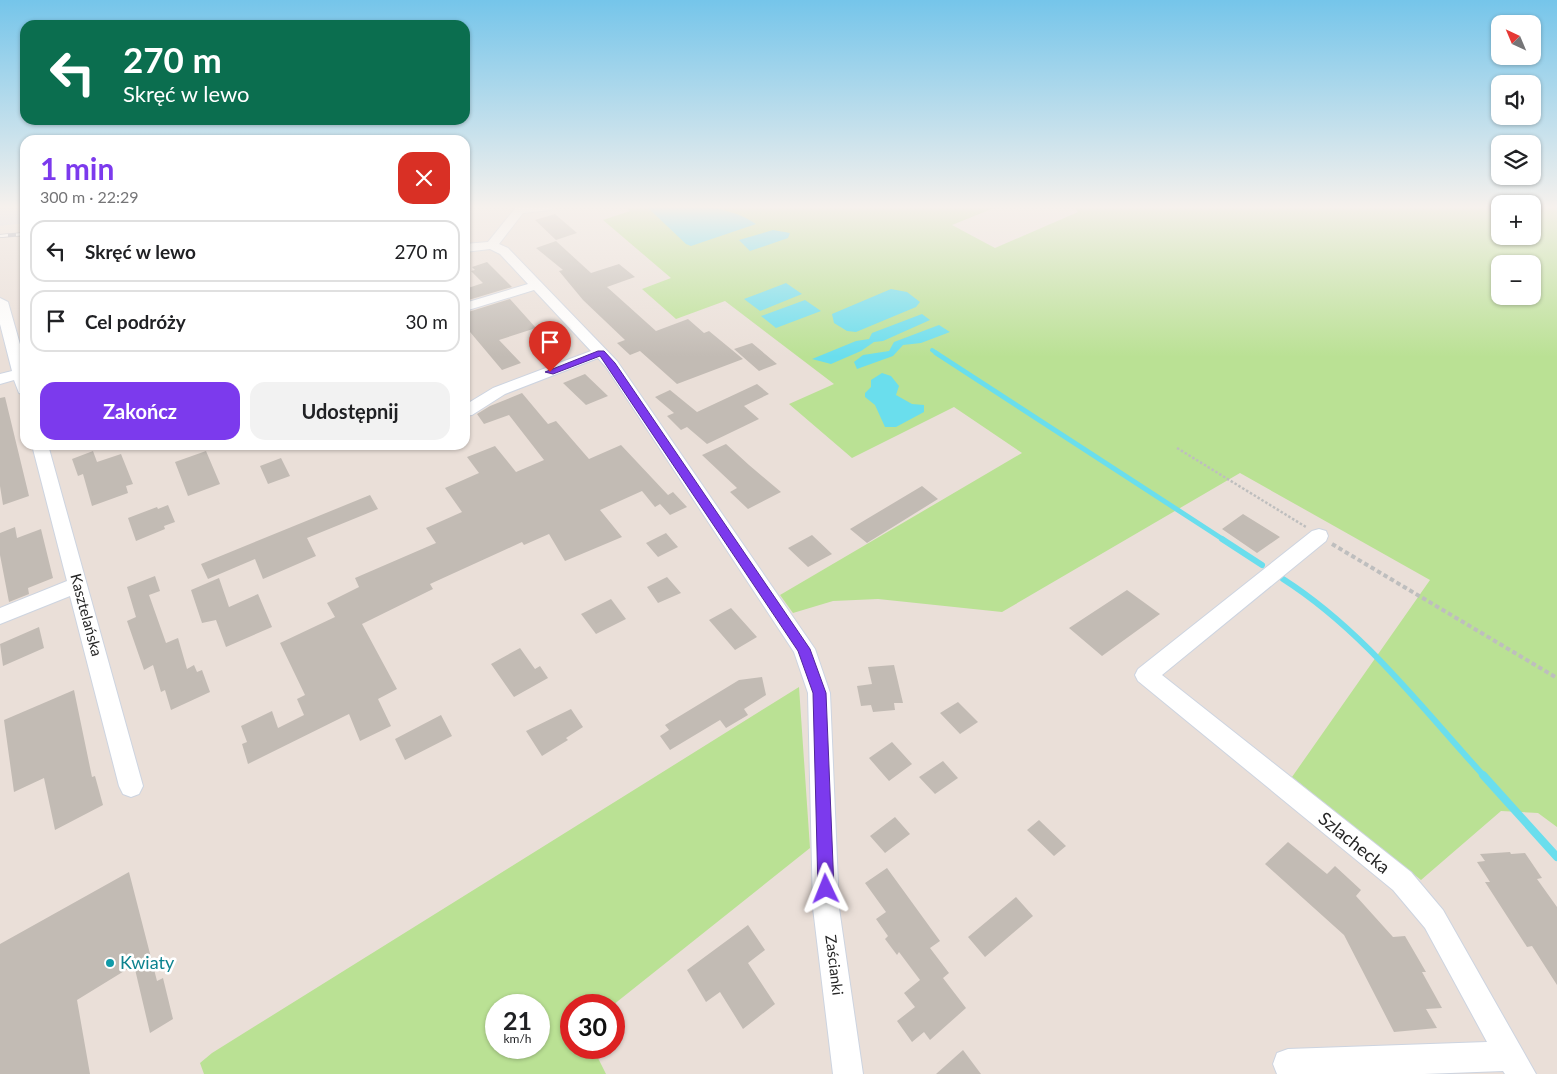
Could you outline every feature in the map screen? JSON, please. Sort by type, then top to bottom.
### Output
[{"type":"street","name":"Zaścianki","points":[[508,256],[612,364],[804,649],[819,693],[826,908],[848,1074]]},
{"type":"street","points":[[470,305],[537,285]]},
{"type":"street","points":[[0,302],[20,364]]},
{"type":"street","points":[[470,409],[499,391],[601,352]]},
{"type":"street","points":[[0,379],[20,374]]},
{"type":"street","name":"Kasztelańska","points":[[41,450],[131,786]]},
{"type":"street","name":"Szlachecka","points":[[1288,1064],[1516,1065],[1434,919],[1402,881],[1146,675],[1319,536]]},
{"type":"street","points":[[0,616],[78,585]]},
{"type":"path","points":[[1177,448],[1319,536],[1557,678]]},
{"type":"green space","points":[[645,256],[1491,256],[1491,305],[1541,305],[1541,256],[1557,256],[1557,827],[1538,813],[1501,811],[1421,880],[1292,777],[1430,580],[1240,473],[1002,612],[878,599],[833,601],[793,613],[780,595],[1022,453],[954,407],[852,458],[789,404],[834,384],[725,301],[676,319],[642,289],[671,278]]},
{"type":"green space","points":[[799,687],[810,848],[625,995],[560,994],[560,1059],[598,1059],[606,1074],[204,1074],[200,1063],[212,1053]]},
{"type":"water","points":[[786,283],[802,294],[760,311],[744,299]]},
{"type":"water","points":[[891,289],[907,292],[920,302],[916,307],[856,332],[847,331],[834,323],[832,314]]},
{"type":"water","points":[[805,300],[821,311],[776,328],[761,316]]},
{"type":"water","points":[[922,314],[930,320],[883,341],[874,342],[861,351],[831,364],[812,359],[856,341],[869,339],[872,333]]},
{"type":"water","points":[[939,325],[950,332],[921,343],[903,345],[893,356],[857,369],[854,362],[863,355],[889,351],[894,342]]},
{"type":"water","points":[[882,373],[891,376],[899,386],[896,395],[912,404],[924,405],[924,412],[896,427],[885,427],[875,405],[865,397],[865,393],[871,387],[871,380]]},
{"type":"building","points":[[546,256],[573,256],[591,273],[619,264],[635,277],[607,287],[656,331],[688,319],[704,333],[709,331],[743,359],[677,384],[640,351],[630,355],[617,343],[625,340],[583,300],[559,271],[563,270]]},
{"type":"building","points":[[487,262],[512,287],[470,300],[470,287],[483,283],[471,271],[475,270],[472,267]]},
{"type":"building","points":[[510,299],[536,328],[499,340],[521,363],[502,370],[470,332],[470,311]]},
{"type":"building","points":[[752,343],[777,364],[759,371],[734,349]]},
{"type":"building","points":[[585,374],[608,396],[586,405],[563,383]]},
{"type":"building","points":[[757,384],[769,394],[744,406],[759,419],[707,444],[687,427],[681,430],[667,416],[674,413],[655,397],[670,390],[697,412]]},
{"type":"building","points":[[522,393],[548,424],[556,421],[589,459],[621,445],[668,495],[673,492],[687,507],[670,515],[660,504],[655,507],[642,491],[600,510],[622,537],[565,561],[549,534],[524,545],[522,542],[430,584],[433,589],[362,624],[397,689],[378,699],[391,726],[360,741],[349,714],[248,764],[242,744],[247,742],[241,726],[272,711],[278,728],[304,715],[297,699],[305,695],[280,643],[335,617],[327,603],[359,587],[355,578],[436,543],[426,528],[462,512],[445,488],[479,473],[467,457],[495,446],[516,472],[544,460],[509,415],[484,424],[477,414],[490,406]]},
{"type":"building","points":[[5,397],[29,496],[3,505],[0,486],[0,398]]},
{"type":"building","points":[[726,444],[781,492],[748,509],[730,492],[737,488],[702,455]]},
{"type":"building","points":[[93,451],[97,462],[121,454],[133,484],[126,486],[128,493],[92,506],[83,474],[78,476],[72,459]]},
{"type":"building","points":[[206,451],[220,484],[188,496],[175,462]]},
{"type":"building","points":[[281,458],[290,476],[268,484],[260,466]]},
{"type":"building","points":[[922,486],[938,499],[867,543],[850,529]]},
{"type":"building","points":[[370,495],[378,509],[307,538],[316,556],[263,579],[255,559],[208,579],[201,564]]},
{"type":"building","points":[[168,505],[175,522],[164,526],[165,529],[136,541],[128,518]]},
{"type":"building","points":[[1243,514],[1280,537],[1257,553],[1222,529]]},
{"type":"building","points":[[15,527],[17,538],[41,529],[53,578],[28,588],[29,594],[9,602],[0,555],[0,533]]},
{"type":"building","points":[[666,533],[678,547],[658,557],[646,543]]},
{"type":"building","points":[[812,535],[832,554],[808,567],[788,548]]},
{"type":"building","points":[[155,576],[160,591],[149,595],[166,643],[178,638],[187,669],[194,665],[197,672],[202,670],[210,692],[171,710],[165,690],[161,692],[153,665],[144,670],[127,621],[136,617],[127,587]]},
{"type":"building","points":[[667,577],[681,593],[658,603],[647,587]]},
{"type":"building","points":[[219,578],[229,607],[258,594],[272,627],[226,647],[216,620],[202,623],[191,590]]},
{"type":"building","points":[[1127,590],[1160,614],[1102,656],[1069,628]]},
{"type":"building","points":[[611,599],[626,619],[596,634],[581,614]]},
{"type":"building","points":[[731,608],[757,637],[735,650],[709,620]]},
{"type":"building","points":[[39,627],[44,648],[3,666],[0,644]]},
{"type":"building","points":[[520,648],[535,669],[540,666],[548,678],[514,697],[491,664]]},
{"type":"building","points":[[894,665],[903,703],[894,703],[895,710],[873,712],[871,705],[861,706],[857,686],[872,684],[868,667]]},
{"type":"building","points":[[762,677],[766,695],[744,709],[748,715],[726,728],[720,720],[670,750],[660,736],[669,730],[665,725],[739,680]]},
{"type":"building","points":[[74,690],[92,777],[95,776],[103,805],[55,830],[44,778],[14,792],[4,720]]},
{"type":"building","points":[[958,702],[978,722],[960,734],[940,713]]},
{"type":"building","points":[[571,709],[583,727],[566,738],[568,740],[542,756],[526,731]]},
{"type":"building","points":[[441,715],[452,736],[405,760],[395,739]]},
{"type":"building","points":[[892,742],[912,764],[889,781],[869,758]]},
{"type":"building","points":[[943,761],[958,778],[935,794],[919,777]]},
{"type":"building","points":[[895,817],[910,834],[885,853],[870,836]]},
{"type":"building","points":[[1039,820],[1066,846],[1054,856],[1027,830]]},
{"type":"building","points":[[1288,842],[1327,874],[1335,866],[1361,890],[1356,896],[1393,937],[1405,936],[1426,972],[1422,972],[1442,1008],[1426,1009],[1437,1028],[1394,1032],[1344,935],[1265,864]]},
{"type":"building","points":[[1510,852],[1511,854],[1525,853],[1542,878],[1537,879],[1557,907],[1557,985],[1532,946],[1527,947],[1485,882],[1490,882],[1477,862],[1485,861],[1480,854]]},
{"type":"building","points":[[887,868],[940,941],[930,948],[949,973],[943,978],[966,1008],[930,1040],[924,1032],[912,1042],[897,1021],[915,1007],[904,993],[920,980],[899,952],[897,955],[885,939],[888,936],[876,919],[886,912],[865,883]]},
{"type":"building","points":[[129,872],[157,981],[163,978],[173,1019],[150,1033],[134,965],[77,1000],[90,1074],[0,1074],[0,944]]},
{"type":"building","points":[[1016,897],[1033,916],[985,957],[968,937]]},
{"type":"building","points":[[748,925],[765,950],[748,963],[775,1004],[743,1029],[720,992],[706,1002],[687,970]]},
{"type":"building","points":[[963,1050],[981,1074],[936,1074]]},
{"type":"waterway","points":[[932,350],[938,354]]},
{"type":"waterway","points":[[936,353],[1224,540]]},
{"type":"waterway","points":[[1222,539],[1262,565]]},
{"type":"waterway","points":[[1283,579],[1312,599],[1365,646],[1414,697],[1484,776]]},
{"type":"waterway","points":[[1483,775],[1557,857]]},
{"type":"place","name":"Kwiaty","points":[[110,963]]},
{"type":"route","points":[[550,372],[601,352],[612,364],[667,450],[804,649],[819,693],[826,889]]}]
